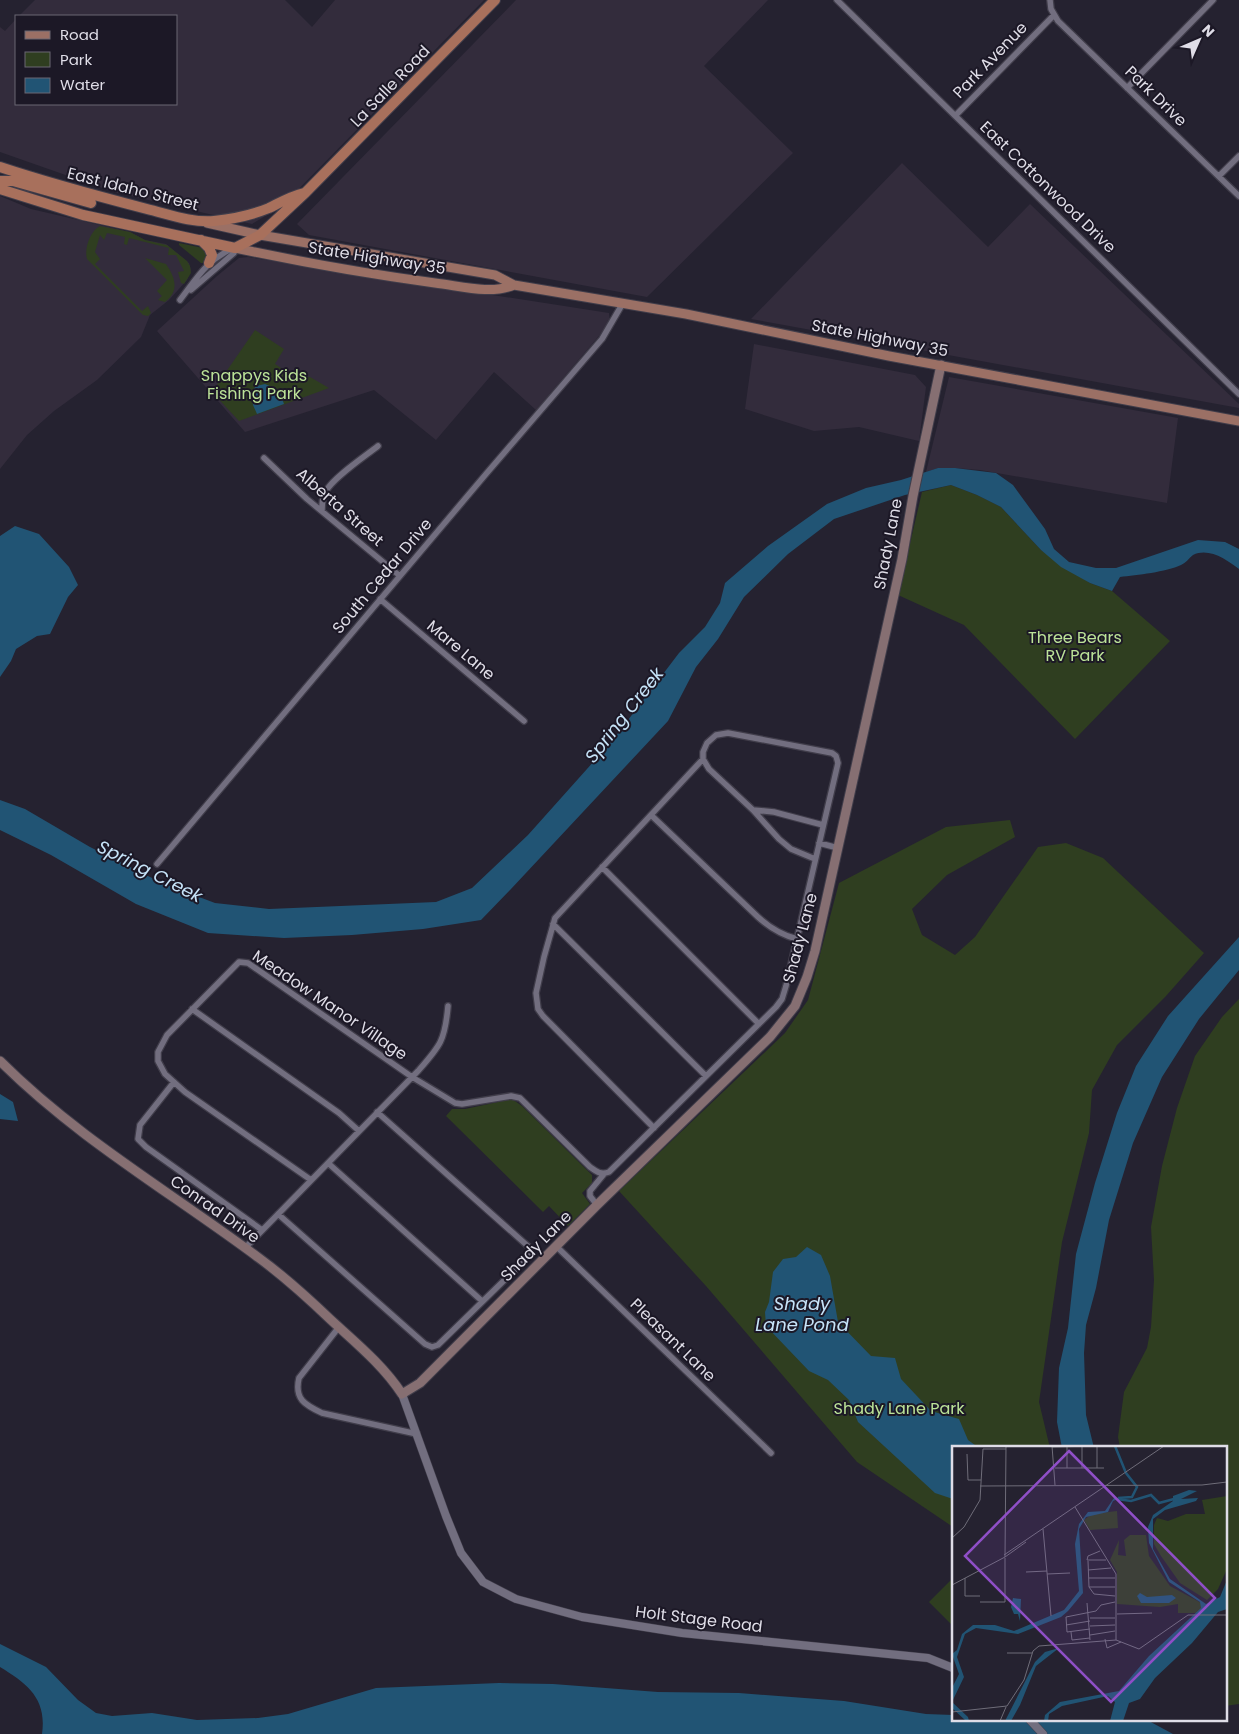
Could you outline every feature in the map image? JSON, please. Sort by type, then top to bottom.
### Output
[{"type":"highway","name":"La Salle Road","points":[[235,248],[260,235],[306,192],[495,0]]},
{"type":"highway","name":"East Idaho Street","points":[[0,167],[41,181],[193,220]]},
{"type":"highway","points":[[0,180],[13,181],[92,203]]},
{"type":"highway","name":"East Idaho Street","points":[[0,189],[92,218],[235,248]]},
{"type":"highway","points":[[193,220],[213,221],[248,215],[270,207],[289,197],[306,192]]},
{"type":"highway","points":[[201,240],[209,248],[212,255],[209,263]]},
{"type":"main road","name":"East Idaho Street","points":[[193,220],[260,235]]},
{"type":"main road","name":"State Highway 35","points":[[260,235],[495,275],[514,285],[694,315],[890,356],[1239,421]]},
{"type":"main road","name":"State Highway 35","points":[[235,248],[400,278],[494,290],[514,285]]},
{"type":"main road","name":"Shady Lane","points":[[402,1394],[420,1383],[597,1205],[770,1037],[795,1006],[815,951],[902,559],[913,496],[941,365]]},
{"type":"main road","name":"Conrad Drive","points":[[0,1061],[45,1102],[87,1136],[288,1280],[383,1369],[402,1394]]},
{"type":"street","name":"East Cottonwood Drive","points":[[837,0],[1239,394]]},
{"type":"street","points":[[1050,0],[1054,15]]},
{"type":"street","points":[[1127,88],[1213,0]]},
{"type":"street","name":"Park Avenue","points":[[956,115],[1054,15]]},
{"type":"street","name":"Park Drive","points":[[1054,15],[1239,196]]},
{"type":"street","points":[[1219,176],[1239,156]]},
{"type":"street","points":[[235,248],[234,253],[180,300],[201,270],[225,252],[235,248]]},
{"type":"street","name":"South Cedar Drive","points":[[157,864],[602,339],[623,303]]},
{"type":"street","points":[[322,511],[322,501],[326,491],[334,481],[378,446]]},
{"type":"street","name":"Alberta Street","points":[[264,458],[322,511],[400,576]]},
{"type":"street","name":"Mare Lane","points":[[380,599],[524,721]]},
{"type":"street","points":[[597,1205],[590,1196],[590,1191],[604,1174],[609,1172],[654,1128],[782,999],[816,859],[838,763],[836,756],[832,753],[728,733],[716,735],[707,743],[702,752],[703,759],[709,769],[753,810],[779,839],[791,848],[816,859]]},
{"type":"street","points":[[654,1128],[543,1016],[538,1009],[536,993],[555,918],[703,759]]},
{"type":"street","points":[[753,810],[774,812],[823,825]]},
{"type":"street","points":[[652,815],[758,917],[779,933],[797,939]]},
{"type":"street","points":[[819,842],[838,848]]},
{"type":"street","points":[[602,868],[759,1024]]},
{"type":"street","points":[[552,924],[706,1076]]},
{"type":"street","name":"Meadow Manor Village","points":[[311,1180],[174,1082],[165,1074],[158,1061],[158,1052],[167,1035],[239,962],[248,963],[412,1077],[455,1103],[462,1104],[511,1096],[520,1098],[590,1167],[598,1173],[604,1174]]},
{"type":"street","name":"Meadow Manor Village","points":[[244,1248],[360,1131],[437,1049],[446,1030],[448,1006]]},
{"type":"street","points":[[192,1010],[339,1113],[360,1131]]},
{"type":"street","points":[[174,1082],[140,1125],[138,1139],[146,1147],[262,1230]]},
{"type":"street","points":[[278,1214],[424,1344],[432,1347],[438,1344],[529,1256],[530,1248],[377,1112]]},
{"type":"street","points":[[328,1163],[482,1301]]},
{"type":"street","name":"Pleasant Lane","points":[[557,1247],[771,1453]]},
{"type":"street","points":[[339,1327],[299,1378],[298,1394],[308,1406],[322,1413],[417,1434]]},
{"type":"street","points":[[402,1394],[417,1434]]},
{"type":"street","name":"Holt Stage Road","points":[[417,1434],[461,1553],[483,1582],[516,1600],[582,1617],[682,1633],[928,1658],[952,1668]]},
{"type":"street","points":[[1032,1722],[1043,1734]]},
{"type":"shaded area","points":[[35,0],[285,0],[312,27],[335,0],[484,0],[282,206],[252,224],[114,192],[0,152],[0,27],[5,31],[15,20],[15,105],[178,105],[178,15],[20,15]]},
{"type":"shaded area","points":[[516,0],[768,0],[704,66],[793,153],[647,297],[309,235],[297,224]]},
{"type":"shaded area","points":[[902,163],[988,247],[1030,204],[1239,404],[1239,408],[751,319]]},
{"type":"shaded area","points":[[0,196],[31,209],[130,232],[145,240],[166,244],[189,263],[191,270],[187,280],[169,300],[150,315],[141,337],[97,380],[54,411],[27,435],[0,469]]},
{"type":"shaded area","points":[[248,257],[609,313],[610,323],[536,410],[494,372],[436,440],[374,390],[245,432],[157,331],[239,258]]},
{"type":"shaded area","points":[[754,344],[915,375],[926,387],[919,441],[859,427],[814,431],[745,409]]},
{"type":"shaded area","points":[[949,377],[1178,418],[1167,503],[980,470],[938,468],[926,472]]},
{"type":"green space","points":[[100,226],[130,232],[145,240],[167,245],[187,261],[191,273],[184,284],[181,283],[178,272],[184,271],[176,255],[168,255],[169,248],[129,238],[127,245],[124,244],[125,237],[107,233],[104,240],[100,235],[95,252],[100,259],[95,264],[142,311],[148,306],[151,313],[148,316],[143,315],[87,259],[86,250],[89,241],[93,232]]},
{"type":"green space","points":[[179,243],[203,248],[207,255],[204,263],[201,263]]},
{"type":"green space","points":[[145,258],[166,264],[172,274],[174,279],[173,293],[165,302],[158,300],[162,296],[157,291],[167,280]]},
{"type":"green space","name":"Snappys Kids Fishing Park","points":[[255,330],[284,349],[275,364],[295,377],[310,377],[329,388],[239,421],[212,392]]},
{"type":"green space","name":"Three Bears RV Park","points":[[951,485],[1001,507],[1041,550],[1090,583],[1112,591],[1170,641],[1075,739],[964,625],[898,595],[922,492]]},
{"type":"green space","name":"Shady Lane Park","points":[[1010,820],[1015,837],[947,875],[912,909],[922,935],[955,955],[975,937],[1038,847],[1066,843],[1103,858],[1204,953],[1166,996],[1117,1045],[1092,1090],[1089,1133],[1062,1242],[1039,1402],[1050,1446],[952,1446],[952,1526],[857,1462],[706,1286],[619,1191],[785,1033],[808,1000],[839,883],[946,827]]},
{"type":"green space","points":[[1239,999],[1239,1704],[1226,1706],[1226,1446],[1120,1446],[1118,1437],[1124,1392],[1147,1348],[1151,1327],[1154,1280],[1151,1227],[1162,1166],[1177,1108],[1195,1056],[1222,1017]]},
{"type":"green space","points":[[512,1099],[522,1106],[592,1175],[592,1183],[582,1193],[590,1204],[568,1226],[549,1206],[543,1212],[446,1116],[452,1109],[465,1109]]},
{"type":"green space","points":[[952,1579],[952,1625],[929,1602]]},
{"type":"water","points":[[265,384],[279,390],[284,404],[257,414],[251,393],[256,386]]},
{"type":"water","points":[[938,468],[996,473],[1013,485],[1045,529],[1054,549],[1069,562],[1096,568],[1116,568],[1198,540],[1225,542],[1239,549],[1239,569],[1218,556],[1199,553],[1193,555],[1181,565],[1168,570],[1120,577],[1112,591],[1090,583],[1061,567],[1041,550],[1001,507],[951,485],[905,495],[834,519],[788,554],[744,597],[718,639],[696,667],[668,721],[481,920],[423,929],[352,935],[284,938],[208,933],[136,904],[51,855],[0,830],[0,800],[25,809],[90,847],[162,883],[215,903],[269,909],[436,902],[472,888],[528,835],[612,741],[679,653],[705,627],[720,603],[725,583],[768,546],[827,504],[866,488],[901,480]]},
{"type":"water","points":[[15,526],[39,534],[69,567],[78,585],[68,597],[50,634],[37,636],[16,649],[11,661],[0,677],[0,536]]},
{"type":"water","points":[[1239,937],[1239,970],[1199,1019],[1162,1077],[1133,1143],[1109,1220],[1096,1288],[1086,1325],[1084,1353],[1086,1415],[1094,1446],[1062,1446],[1057,1422],[1059,1368],[1068,1328],[1076,1254],[1095,1183],[1117,1113],[1136,1066],[1168,1016]]},
{"type":"water","points":[[0,1094],[13,1102],[18,1121],[0,1119]]},
{"type":"water","name":"Shady Lane Pond","points":[[807,1247],[821,1255],[830,1276],[838,1322],[871,1356],[895,1358],[901,1379],[931,1411],[959,1419],[968,1440],[976,1446],[952,1446],[952,1499],[935,1493],[858,1422],[849,1400],[828,1380],[809,1371],[766,1326],[765,1312],[769,1302],[773,1272],[783,1259],[796,1257]]},
{"type":"water","points":[[0,1644],[46,1667],[78,1700],[96,1713],[112,1716],[152,1713],[197,1720],[258,1718],[288,1714],[376,1688],[499,1683],[553,1684],[658,1692],[739,1693],[844,1701],[926,1714],[952,1715],[952,1722],[1151,1722],[1173,1734],[42,1734],[43,1722],[41,1711],[33,1694],[27,1686],[0,1667]]},
{"type":"water label","name":"Spring Creek","points":[[624,715]]},
{"type":"water label","name":"Spring Creek","points":[[150,871]]}]
